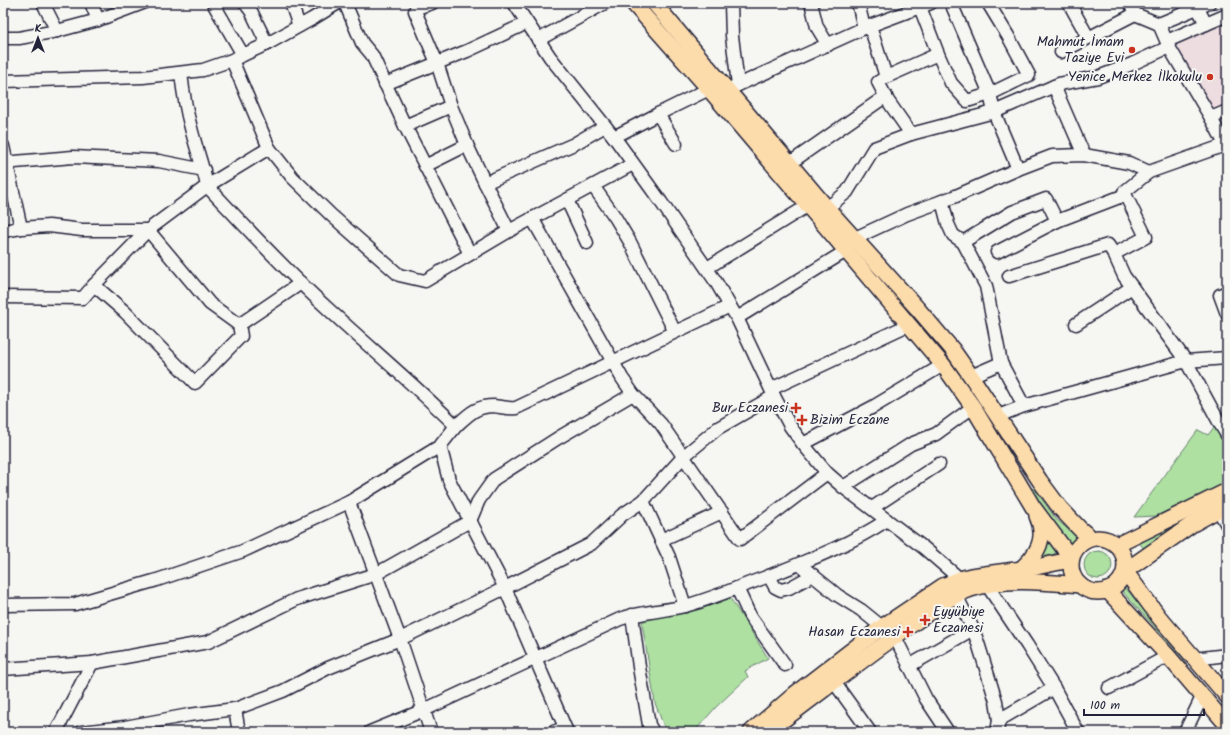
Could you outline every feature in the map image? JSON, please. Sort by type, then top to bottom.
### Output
[{"type":"main road","points":[[633,3],[709,89],[943,365],[973,407],[1033,507],[1071,559]]},
{"type":"main road","points":[[654,3],[733,88],[790,163],[827,208],[952,349],[1040,481],[1060,508],[1091,538]]},
{"type":"main road","points":[[1117,545],[1227,491]]},
{"type":"main road","points":[[1021,569],[1030,561],[1041,541],[1042,533],[1040,523],[1033,507]]},
{"type":"main road","points":[[1223,507],[1191,525],[1125,571],[1120,581],[1107,590],[1101,592],[1090,591],[1080,585],[1072,574],[1071,559],[1078,545],[1091,538],[1097,537],[1108,539],[1117,545],[1124,557],[1125,571],[1159,617],[1227,696]]},
{"type":"main road","points":[[751,732],[795,694],[882,627],[943,586],[960,579],[990,573],[1036,567],[1071,559]]},
{"type":"main road","points":[[767,732],[895,637],[956,595],[972,588],[1015,581],[1080,585]]},
{"type":"main road","points":[[1107,590],[1168,656],[1227,725]]},
{"type":"street","points":[[43,3],[57,31]]},
{"type":"street","points":[[91,3],[98,20]]},
{"type":"street","points":[[3,38],[19,38],[57,31],[98,20],[143,3]]},
{"type":"street","points":[[213,3],[237,58],[269,148],[292,177],[331,215],[399,275],[425,281],[532,218],[633,164]]},
{"type":"street","points":[[245,3],[251,11],[267,44]]},
{"type":"street","points":[[291,3],[299,26]]},
{"type":"street","points":[[3,81],[143,77],[203,70],[237,58],[267,44],[338,3]]},
{"type":"street","points":[[345,3],[362,42],[372,54],[405,126],[470,254]]},
{"type":"street","points":[[432,3],[416,8],[416,11],[467,145],[484,183],[509,231]]},
{"type":"street","points":[[514,3],[550,57],[614,137],[707,268],[737,318],[772,393],[792,430],[827,473],[843,487],[924,548],[960,579]]},
{"type":"street","points":[[538,40],[605,3]]},
{"type":"street","points":[[731,3],[733,88],[867,27],[907,7],[926,5],[938,54],[951,82],[967,101],[990,94],[1029,74],[988,3]]},
{"type":"street","points":[[811,3],[817,27],[828,45]]},
{"type":"street","points":[[858,3],[886,77]]},
{"type":"street","points":[[952,3],[990,94],[994,112],[1018,169]]},
{"type":"street","points":[[1069,3],[1088,37]]},
{"type":"street","points":[[1159,24],[1196,6],[1209,3]]},
{"type":"street","points":[[1196,6],[1206,24]]},
{"type":"street","points":[[1061,52],[1088,37],[1133,8],[1159,24],[1168,44],[1226,147],[1149,172],[1124,192],[1146,236],[1114,254]]},
{"type":"street","points":[[827,208],[847,192],[874,148],[911,134],[994,112],[1054,86],[1098,77],[1132,64],[1206,24],[1227,15]]},
{"type":"street","points":[[385,84],[467,51],[527,23]]},
{"type":"street","points":[[911,134],[878,82],[938,54]]},
{"type":"street","points":[[181,72],[183,92],[191,128],[204,170],[207,186],[269,252],[326,308],[428,398],[456,426]]},
{"type":"street","points":[[1054,86],[1084,155]]},
{"type":"street","points":[[614,137],[709,89]]},
{"type":"street","points":[[790,163],[886,96]]},
{"type":"street","points":[[405,126],[451,106]]},
{"type":"street","points":[[1211,118],[1227,111]]},
{"type":"street","points":[[658,114],[676,144]]},
{"type":"street","points":[[484,183],[574,144],[605,126]]},
{"type":"street","points":[[425,166],[467,145]]},
{"type":"street","points":[[3,146],[5,162],[21,228]]},
{"type":"street","points":[[3,297],[83,298],[148,230],[207,186],[269,148]]},
{"type":"street","points":[[855,238],[907,214],[1052,156],[1084,155],[1129,163],[1149,172]]},
{"type":"street","points":[[5,162],[73,157],[159,161],[204,170]]},
{"type":"street","points":[[593,186],[630,242],[675,332]]},
{"type":"street","points":[[997,252],[1057,221],[1125,195]]},
{"type":"street","points":[[963,242],[1012,212],[1046,199],[1057,221]]},
{"type":"street","points":[[566,200],[587,243]]},
{"type":"street","points":[[942,201],[948,224],[953,234],[963,242],[986,286],[1001,362],[1024,406]]},
{"type":"street","points":[[707,268],[807,206]]},
{"type":"street","points":[[532,218],[612,361],[633,394],[661,424],[740,539],[827,473]]},
{"type":"street","points":[[3,230],[49,226],[82,230],[148,230]]},
{"type":"street","points":[[94,285],[125,312],[195,383],[241,336],[239,325],[210,304],[148,230]]},
{"type":"street","points":[[1010,276],[1108,245],[1114,254],[1124,276],[1186,361],[1223,419],[1227,435]]},
{"type":"street","points":[[737,318],[846,251]]},
{"type":"street","points":[[239,325],[301,283]]},
{"type":"street","points":[[1076,324],[1132,287]]},
{"type":"street","points":[[1227,292],[1220,295],[1227,314]]},
{"type":"street","points":[[3,605],[75,604],[157,580],[243,551],[349,502],[440,446],[456,426],[474,410],[495,406],[508,409],[516,408],[730,306]]},
{"type":"street","points":[[81,732],[125,727],[189,715],[235,709],[283,691],[328,668],[400,639],[505,588],[591,544],[622,516],[643,500],[684,456],[718,428],[772,393],[908,325]]},
{"type":"street","points":[[998,416],[1024,406],[1186,361],[1227,358]]},
{"type":"street","points":[[971,376],[1001,362]]},
{"type":"street","points":[[803,444],[874,408],[943,365]]},
{"type":"street","points":[[3,668],[92,663],[208,642],[297,599],[376,574],[470,521],[479,500],[494,479],[558,438],[633,394]]},
{"type":"street","points":[[843,487],[911,444],[936,434],[973,407]]},
{"type":"street","points":[[440,446],[449,480],[505,588],[566,730],[553,732]]},
{"type":"street","points":[[872,508],[939,464]]},
{"type":"street","points":[[643,500],[669,558],[685,606]]},
{"type":"street","points":[[349,502],[400,639],[431,732]]},
{"type":"street","points":[[1223,507],[1227,525]]},
{"type":"street","points":[[661,540],[722,512]]},
{"type":"street","points":[[370,732],[424,710],[620,619],[632,615],[685,606],[737,588],[799,564],[844,544],[874,529],[887,520]]},
{"type":"street","points":[[799,564],[837,595],[861,610],[882,627]]},
{"type":"street","points":[[769,576],[776,587],[781,590],[789,588],[813,575]]},
{"type":"street","points":[[987,585],[1054,688],[1078,732]]},
{"type":"street","points":[[737,588],[750,616],[785,664]]},
{"type":"street","points":[[956,595],[973,629],[978,643],[996,701],[998,726],[1054,688]]},
{"type":"street","points":[[632,615],[648,730]]},
{"type":"street","points":[[909,666],[973,629]]},
{"type":"street","points":[[895,637],[926,699],[948,732]]},
{"type":"street","points":[[1194,659],[1227,655]]},
{"type":"street","points":[[1108,688],[1168,656]]},
{"type":"street","points":[[56,732],[92,663]]},
{"type":"street","points":[[834,682],[870,732]]},
{"type":"street","points":[[1185,732],[1202,697]]},
{"type":"street","points":[[235,709],[239,732]]},
{"type":"shaded area","name":"Yenice Merkez İlkokulu","points":[[1227,22],[1227,108],[1214,114],[1177,45]]},
{"type":"green space","points":[[1215,426],[1227,444],[1227,482],[1156,516],[1134,517],[1198,430],[1208,435]]},
{"type":"green space","points":[[1034,488],[1056,519],[1079,540],[1070,546],[1068,544],[1030,489]]},
{"type":"green space","points":[[1194,516],[1145,550],[1137,540]]},
{"type":"green space","points":[[1046,535],[1057,551],[1056,553],[1039,560]]},
{"type":"green space","points":[[1098,551],[1108,555],[1112,565],[1108,575],[1098,579],[1088,575],[1084,565],[1088,555]]},
{"type":"green space","points":[[1124,586],[1188,664],[1121,590],[1121,587]]},
{"type":"green space","points":[[730,598],[768,658],[745,671],[748,677],[716,707],[694,732],[666,732],[655,703],[642,623],[644,620],[701,609]]},
{"type":"place","name":"Mahmut İmam Taziye Evi","points":[[1132,50]]},
{"type":"place","name":"Yenice Merkez İlkokulu","points":[[1210,77]]},
{"type":"place","name":"Bur Eczanesi","points":[[796,408]]},
{"type":"place","name":"Bizim Eczane","points":[[802,420]]},
{"type":"place","name":"Eyyübiye Eczanesi","points":[[925,620]]},
{"type":"place","name":"Hasan Eczanesi","points":[[908,632]]}]
